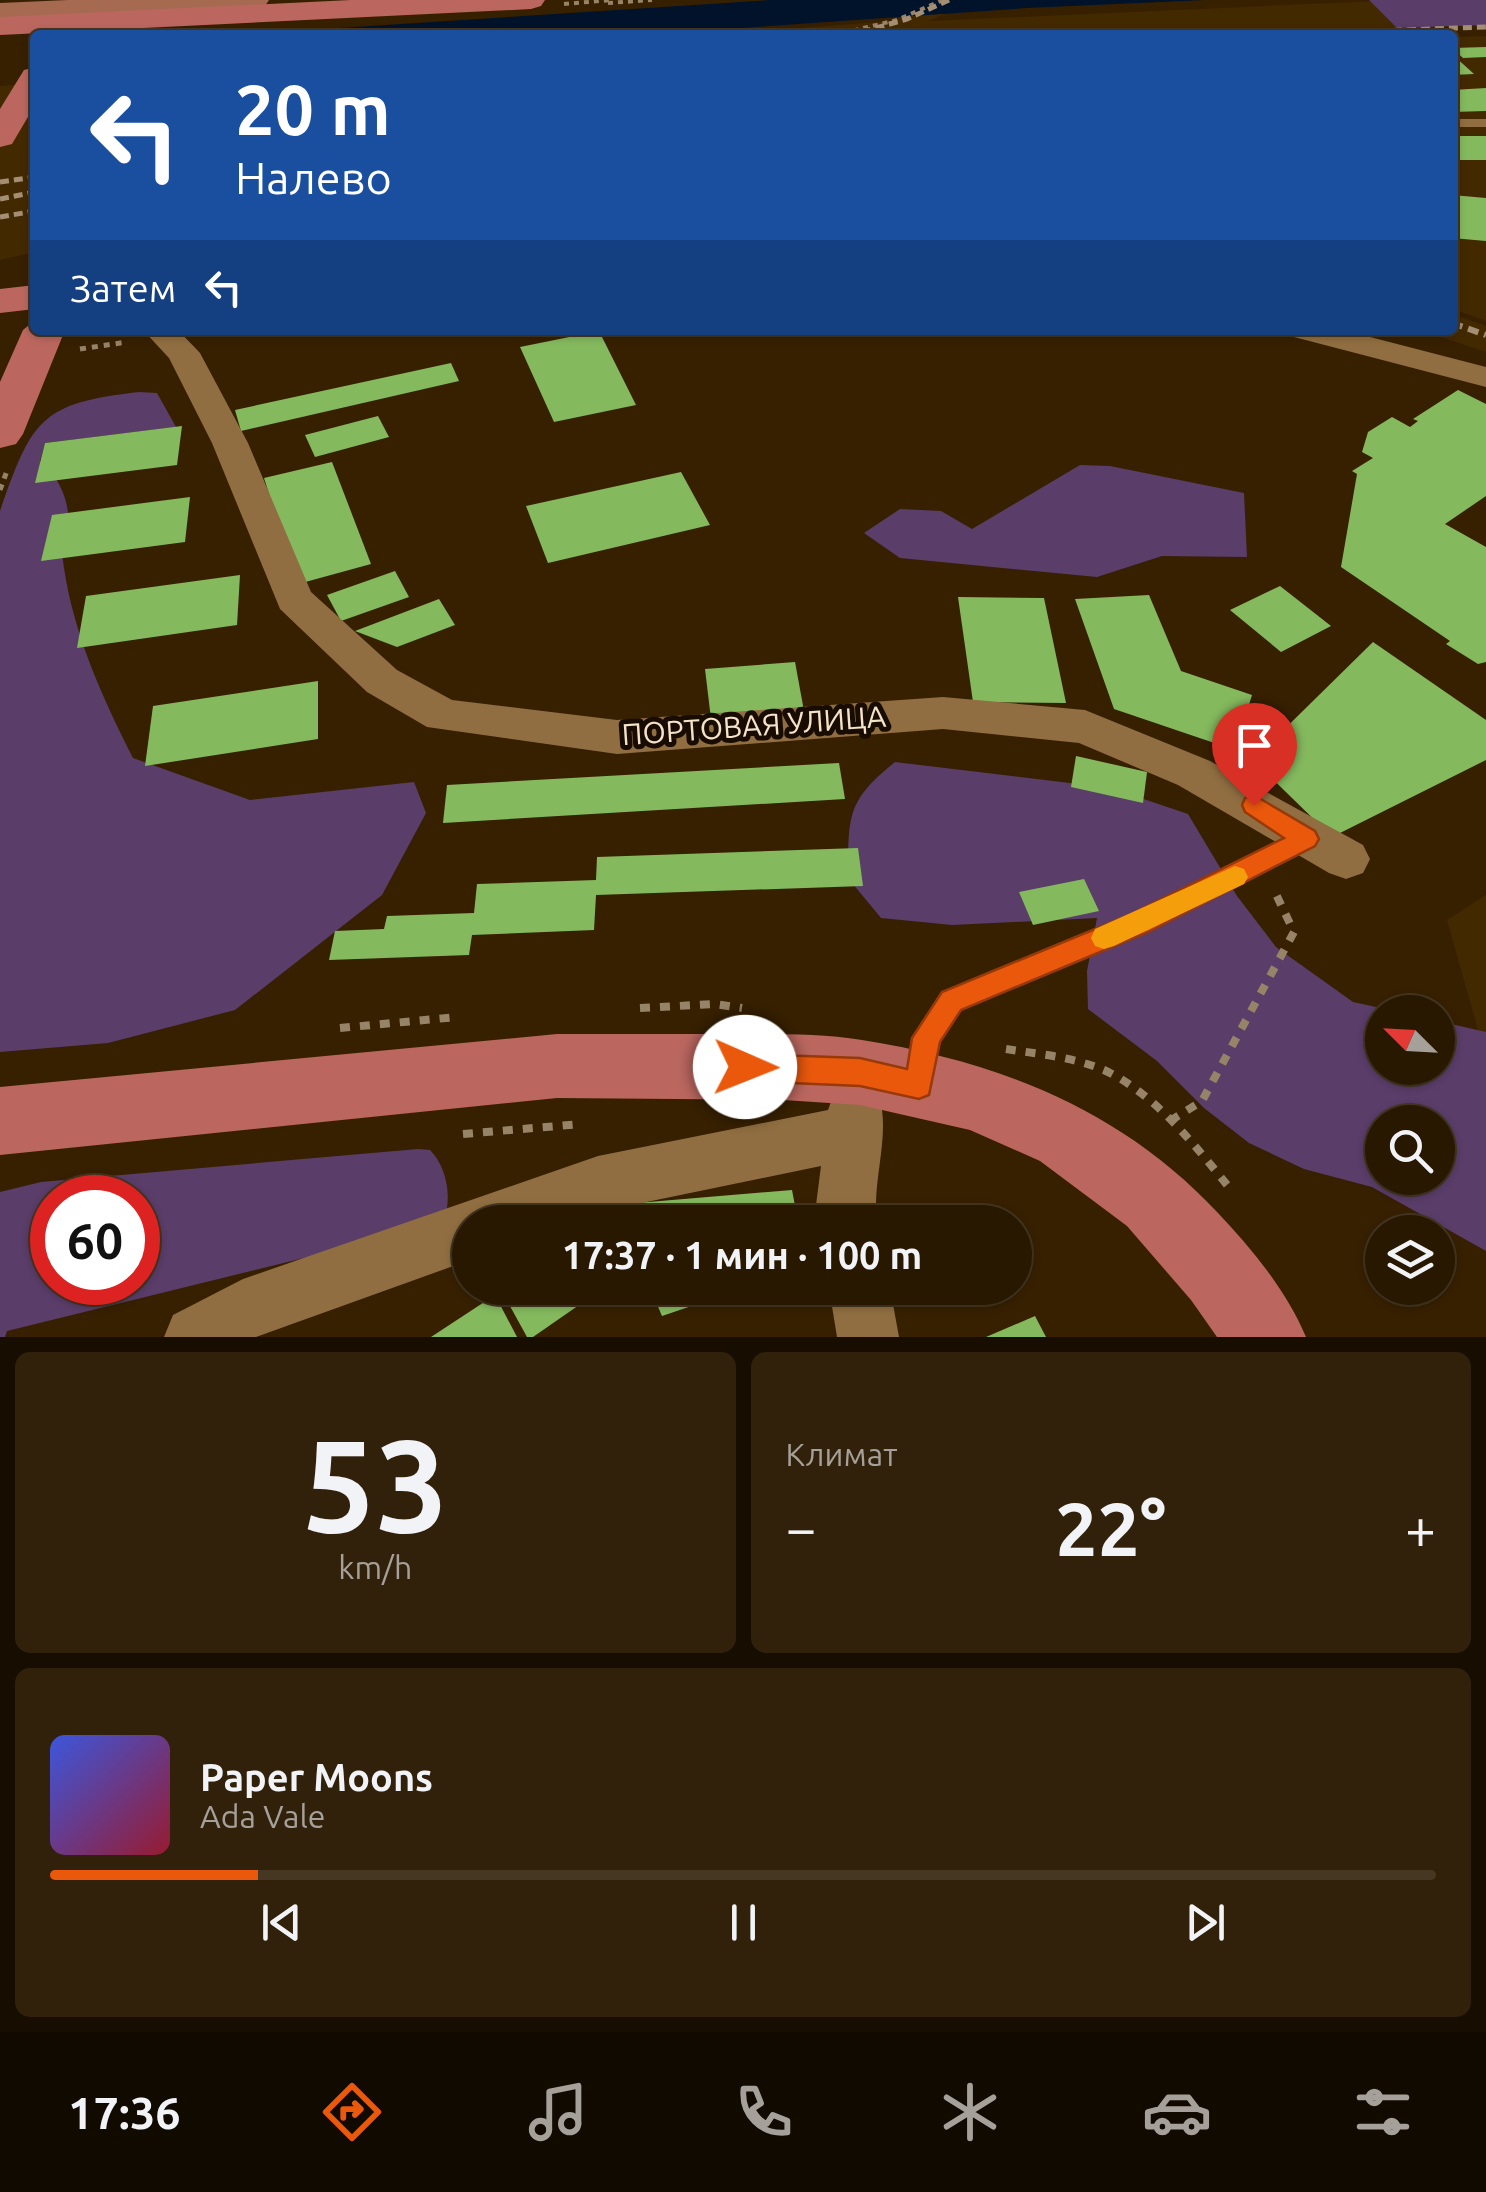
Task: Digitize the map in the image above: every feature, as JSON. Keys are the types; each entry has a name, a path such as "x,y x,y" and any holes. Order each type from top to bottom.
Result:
{"main road":[{"path":"3,33 42,0"},
{"path":"63,30 80,0"},
{"path":"0,10 174,0"},
{"path":"0,10 255,0"},
{"path":"48,30 502,0"},
{"path":"30,30 122,20 531,0"},
{"path":"3,33 30,30"},
{"path":"3,33 30,31"},
{"path":"0,137 30,86"},
{"path":"0,301 30,298"},
{"path":"0,434 42,335"},
{"path":"0,1120 557,1066 783,1067 878,1096 975,1098 1066,1136 1154,1200 1220,1272 1265,1337"}],"street":[{"name":"ПОРТОВАЯ УЛИЦА","path":"163,335 182,352 230,443 294,599 382,681 443,715 617,737 943,712 1086,727 1194,772 1346,859"},
{"path":"1323,335 1486,378"},
{"path":"538,1205 878,1096"},
{"path":"845,1205 878,1096"},
{"path":"194,1337 242,1310 452,1236"},
{"path":"863,1305 868,1337"}],"lane":[{"path":"1458,123 1486,123"},
{"path":"878,1096 952,1001 1138,924 1306,839"}],"path":[{"path":"855,30 897,20 943,0"},
{"path":"1170,1121 1202,1102 1294,932 1268,877"},
{"path":"458,1135 595,1123"}],"shaded area":[{"path":"936,0 976,0 929,21 1402,0 1436,30 771,30 893,21"},
{"path":"1369,0 1486,0 1486,25 1397,28"},
{"path":"1486,36 1486,321 1458,311 1458,37"},
{"path":"30,83 30,253 0,260 0,86"},
{"path":"1458,316 1486,326 1486,352 1435,335 1458,335"},
{"path":"139,392 157,393 176,427 45,443 40,461 55,478 67,507 62,553 79,633 133,758 250,800 414,782 426,813 382,895 235,1010 108,1043 0,1052 0,511 21,455 45,421 80,402"},
{"path":"1080,465 1110,466 1244,493 1247,557 1162,556 1097,577 900,558 864,533 900,509 941,511 972,529"},
{"path":"895,762 1111,788 1188,814 1237,896 1276,947 1353,1002 1365,1005 1365,1085 1455,1085 1455,1025 1486,1032 1486,1251 1455,1234 1455,1215 1422,1215 1386,1195 1455,1195 1455,1105 1365,1105 1365,1185 1304,1169 1249,1143 1204,1108 1157,1061 1088,1009 1087,971 1097,918 952,925 881,918 848,878 850,825 858,800"},
{"path":"1486,895 1486,1058 1447,920"},
{"path":"430,1150 445,1176 448,1196 442,1224 160,1293 160,1175 121,1175"},
{"path":"30,1185 30,1305 113,1305 7,1331 5,1337 0,1337 0,1192"}],"water":[{"path":"770,0 1205,0 713,30 308,30"}],"pier":[{"path":"30,43 30,83 0,85 0,45"}],"building":[{"path":"1486,47 1486,57 1463,58 1458,48"},
{"path":"1458,59 1474,74 1458,75"},
{"path":"1486,88 1486,111 1458,112 1458,90"},
{"path":"1458,136 1486,136 1486,160 1458,160"},
{"path":"1458,196 1486,198 1486,241 1458,239"},
{"path":"579,335 601,335 636,405 554,422 520,347"},
{"path":"451,363 459,381 241,431 235,410"},
{"path":"1458,390 1486,404 1486,496 1445,524 1486,547 1486,662 1478,664 1341,567 1357,474 1352,471 1373,458 1362,452 1368,432 1392,417 1410,427 1418,421 1413,419"},
{"path":"378,416 389,437 315,457 305,435"},
{"path":"182,426 177,465 35,483 45,443"},
{"path":"332,462 371,564 298,584 264,478"},
{"path":"681,472 710,525 548,563 526,506"},
{"path":"190,497 185,542 41,561 52,515"},
{"path":"395,571 409,597 341,621 327,595"},
{"path":"240,575 237,625 77,648 86,596"},
{"path":"1280,586 1331,626 1281,652 1230,610"},
{"path":"1149,595 1181,671 1252,695 1235,750 1114,709 1075,599"},
{"path":"958,597 1044,598 1066,703 973,702"},
{"path":"439,599 455,625 397,647 355,631"},
{"path":"1373,642 1486,720 1486,760 1332,837 1253,760"},
{"path":"795,662 804,711 711,719 705,669"},
{"path":"318,681 318,739 145,766 153,706"},
{"path":"1076,756 1147,772 1143,803 1071,787"},
{"path":"839,763 845,799 443,823 447,785"},
{"path":"858,848 863,886 596,895 594,930 472,935 469,955 329,960 335,931 384,929 387,916 474,913 477,884 596,880 597,857"},
{"path":"1084,879 1099,911 1033,925 1019,892"},
{"path":"792,1190 795,1205 613,1205"},
{"path":"480,1305 500,1305 517,1337 431,1337"},
{"path":"509,1305 579,1305 533,1337 527,1337"},
{"path":"657,1305 695,1305 662,1316"},
{"path":"1035,1316 1046,1337 986,1337"}],"railway":[{"path":"869,30 907,19 949,0"},
{"path":"1404,30 1486,27"},
{"path":"0,182 30,178"},
{"path":"0,199 30,193"},
{"path":"0,217 30,212"},
{"path":"1458,325 1486,335"}],"slow traffic":[{"path":"1104,938 1235,877"}],"route":[{"path":"745,1067 860,1072 919,1085 926,1038 937,1017 952,1001 1138,924 1306,839 1284,821 1254,805"}]}
